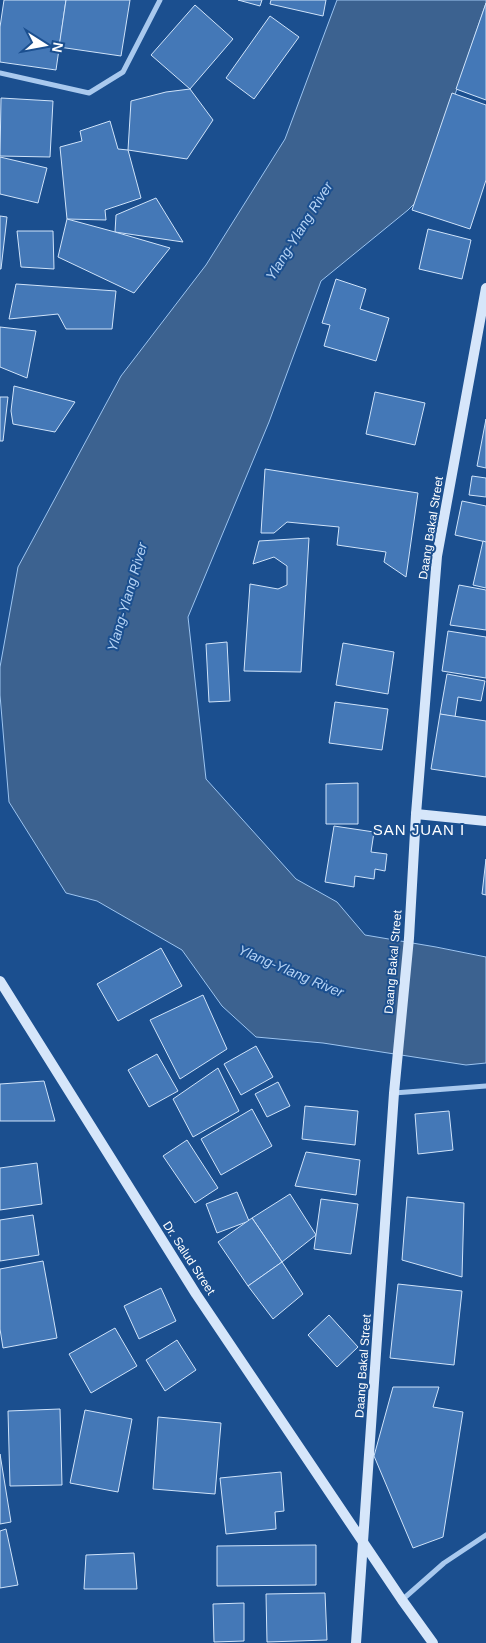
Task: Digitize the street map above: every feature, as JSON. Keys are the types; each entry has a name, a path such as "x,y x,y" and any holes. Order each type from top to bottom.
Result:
{"street":[{"path":"0,73 88,93 123,72 160,0"},
{"name":"Daang Bakal Street","path":"356,1643 395,1076 410,938 416,814 437,556 486,288"},
{"path":"416,814 486,821"},
{"name":"Dr. Salud Street","path":"0,981 196,1294 433,1643"},
{"path":"394,1093 486,1086"},
{"path":"402,1600 444,1563 486,1535"}],"water":[{"name":"Ylang-Ylang River","path":"337,0 486,0 486,3 420,198 321,281 269,422 188,617 206,779 296,879 337,902 365,935 486,957 486,1063 466,1065 323,1043 256,1037 222,1006 182,950 97,901 66,893 9,802 0,695 0,667 18,567 121,376 206,265 285,139"}],"building":[{"path":"4,0 66,0 56,70 0,62 0,27"},
{"path":"66,0 130,0 121,56 59,47"},
{"path":"238,0 262,0 260,6"},
{"path":"271,0 326,0 323,16 270,4"},
{"path":"486,3 486,100 456,89"},
{"path":"195,5 233,39 190,89 151,55"},
{"path":"270,16 299,37 254,99 226,78"},
{"path":"190,89 213,120 187,159 128,150 131,101 166,92"},
{"path":"452,93 486,105 486,180 470,229 412,210"},
{"path":"1,98 53,101 50,157 0,156"},
{"path":"110,121 118,149 128,150 141,198 105,210 106,220 67,219 60,147 82,141 80,131"},
{"path":"0,157 47,168 38,203 0,194"},
{"path":"156,198 183,242 115,232 116,215"},
{"path":"0,216 7,217 1,269 0,269"},
{"path":"67,219 170,248 134,293 58,257"},
{"path":"428,229 471,240 462,279 419,269"},
{"path":"17,231 53,231 54,269 21,267"},
{"path":"336,279 366,289 360,309 389,318 376,361 324,346 330,325 322,323"},
{"path":"16,284 116,291 112,329 66,329 58,314 9,319"},
{"path":"0,327 36,331 27,378 0,367"},
{"path":"14,386 75,402 55,432 13,424 11,411"},
{"path":"375,392 425,403 415,445 366,434"},
{"path":"0,397 8,397 3,441 0,441"},
{"path":"486,419 486,468 477,466"},
{"path":"265,469 418,493 406,577 384,562 386,552 337,545 339,527 287,522 274,533 261,533"},
{"path":"472,476 486,478 486,497 469,495"},
{"path":"462,501 486,506 486,542 455,535"},
{"path":"309,538 301,672 244,671 250,584 278,589 287,585 287,566 274,557 253,564 259,541"},
{"path":"483,541 486,542 486,588 473,585"},
{"path":"459,585 486,590 486,630 450,625"},
{"path":"448,631 486,637 486,678 442,671"},
{"path":"227,642 230,701 209,702 206,644"},
{"path":"343,643 394,652 388,694 336,685"},
{"path":"447,674 485,681 481,701 458,697 455,717 440,714"},
{"path":"335,702 388,709 382,750 329,743"},
{"path":"440,714 486,721 486,777 431,769"},
{"path":"358,783 358,824 326,824 326,784"},
{"path":"334,826 374,832 371,852 387,854 385,871 375,869 374,879 355,876 354,887 325,882"},
{"path":"486,859 486,895 482,894"},
{"path":"161,948 182,986 118,1021 97,984"},
{"path":"203,995 227,1049 180,1079 150,1020"},
{"path":"256,1046 273,1077 241,1095 224,1064"},
{"path":"157,1054 178,1091 149,1107 128,1070"},
{"path":"218,1068 239,1111 193,1137 173,1099"},
{"path":"44,1081 55,1121 0,1121 0,1084"},
{"path":"278,1082 290,1106 267,1117 255,1094"},
{"path":"305,1106 358,1111 355,1145 302,1139"},
{"path":"252,1109 272,1146 221,1175 201,1139"},
{"path":"449,1111 453,1150 418,1154 415,1114"},
{"path":"187,1140 218,1188 195,1203 163,1156"},
{"path":"306,1152 360,1160 356,1195 295,1186"},
{"path":"37,1163 42,1204 0,1210 0,1168"},
{"path":"237,1192 249,1221 217,1233 206,1204"},
{"path":"290,1194 316,1235 282,1262 252,1218"},
{"path":"407,1197 464,1203 462,1277 402,1260"},
{"path":"321,1199 358,1204 351,1254 314,1249"},
{"path":"33,1215 39,1255 0,1261 0,1220"},
{"path":"252,1218 282,1262 248,1286 218,1242"},
{"path":"43,1261 57,1338 3,1348 0,1329 0,1269"},
{"path":"282,1262 303,1294 273,1319 248,1286"},
{"path":"398,1284 462,1291 454,1365 390,1358"},
{"path":"161,1288 176,1321 139,1339 124,1306"},
{"path":"329,1315 358,1347 337,1367 308,1335"},
{"path":"115,1328 137,1366 91,1393 69,1354"},
{"path":"177,1340 196,1370 165,1391 146,1360"},
{"path":"393,1387 439,1387 433,1407 463,1412 443,1537 413,1548 374,1456"},
{"path":"60,1409 62,1485 10,1486 8,1411"},
{"path":"85,1410 132,1419 118,1492 70,1483"},
{"path":"158,1417 221,1423 215,1494 153,1489"},
{"path":"0,1454 11,1522 0,1524"},
{"path":"281,1472 284,1511 275,1512 276,1529 226,1534 220,1478"},
{"path":"6,1529 18,1585 0,1588 0,1531"},
{"path":"316,1545 316,1585 217,1586 217,1546"},
{"path":"134,1553 137,1589 84,1589 86,1555"},
{"path":"325,1593 327,1640 267,1642 266,1594"},
{"path":"244,1603 244,1641 214,1642 213,1604"}],"district":[{"name":"SAN JUAN I","path":"419,829"}]}
